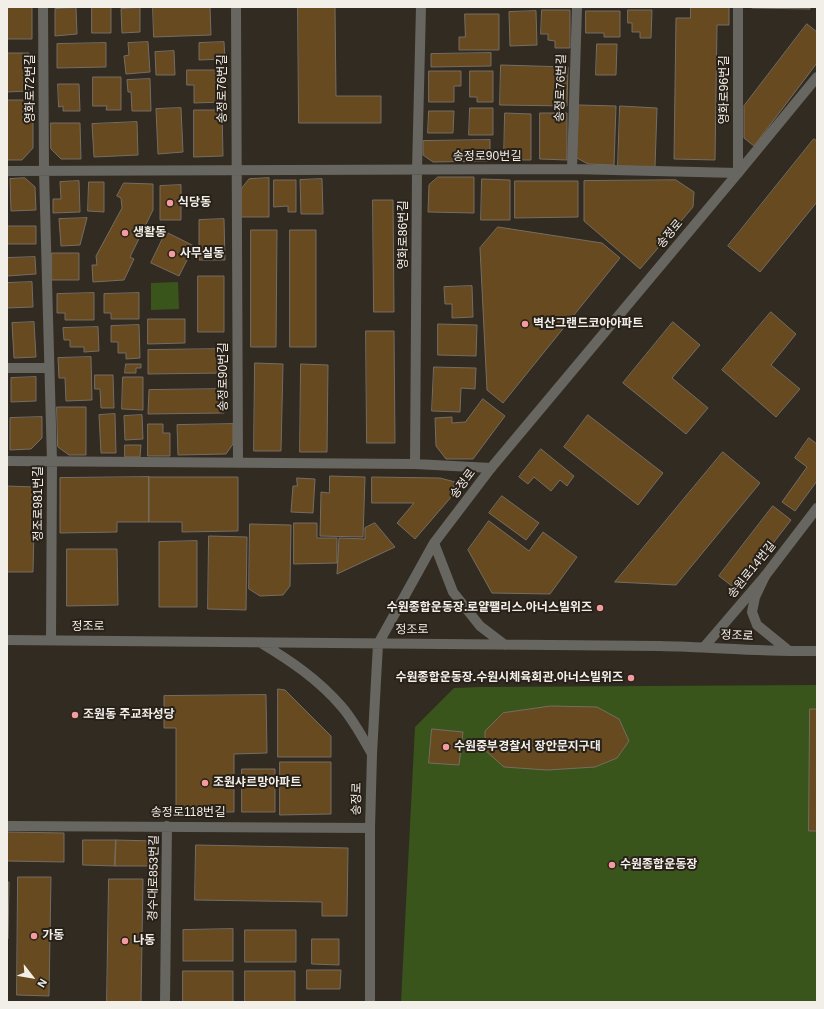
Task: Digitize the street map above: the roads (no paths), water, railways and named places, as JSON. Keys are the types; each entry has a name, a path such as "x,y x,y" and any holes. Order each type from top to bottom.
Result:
{"street":[{"name":"영화로72번길","path":"43,7 44,171"},
{"name":"송정로76번길","path":"236,7 236,170"},
{"name":"영화로86번길","path":"415,464 417,170 421,7"},
{"name":"송정로76번길","path":"572,169 577,7"},
{"name":"영화로96번길","path":"738,7 738,173"},
{"name":"송정로","path":"370,1002 370,828 372,754 378,644 434,543 490,468 817,77"},
{"name":"송정로90번길","path":"7,171 572,169 738,173"},
{"name":"송정로90번길","path":"236,170 238,463"},
{"name":"정조로981번길","path":"44,171 52,462 51,640"},
{"path":"7,368 49,368"},
{"path":"7,461 415,464 490,468"},
{"name":"송원로14번길","path":"705,646 765,576 817,508"},
{"path":"434,543 453,592 480,626 505,645"},
{"path":"765,576 755,597 752,612 757,625 789,651"},
{"name":"정조로","path":"7,640 705,646 722,649 789,651 817,650"},
{"path":"260,642 296,665 322,686 343,708 360,732 372,754"},
{"name":"송정로118번길","path":"7,826 370,828"},
{"name":"경수대로853번길","path":"165,1002 167,826"}],"place":[{"name":"식당동","path":"170,203"},
{"name":"생활동","path":"125,233"},
{"name":"사무실동","path":"172,254"},
{"name":"벽산그랜드코아아파트","path":"525,324"},
{"name":"수원종합운동장.로얄팰리스.아너스빌위즈","path":"600,608"},
{"name":"수원종합운동장.수원시체육회관.아너스빌위즈","path":"631,678"},
{"name":"조원동 주교좌성당","path":"75,715"},
{"name":"수원중부경찰서 장안문지구대","path":"446,747"},
{"name":"조원샤르망아파트","path":"205,783"},
{"name":"수원종합운동장","path":"612,865"},
{"name":"가동","path":"34,936"},
{"name":"나동","path":"125,941"}]}
